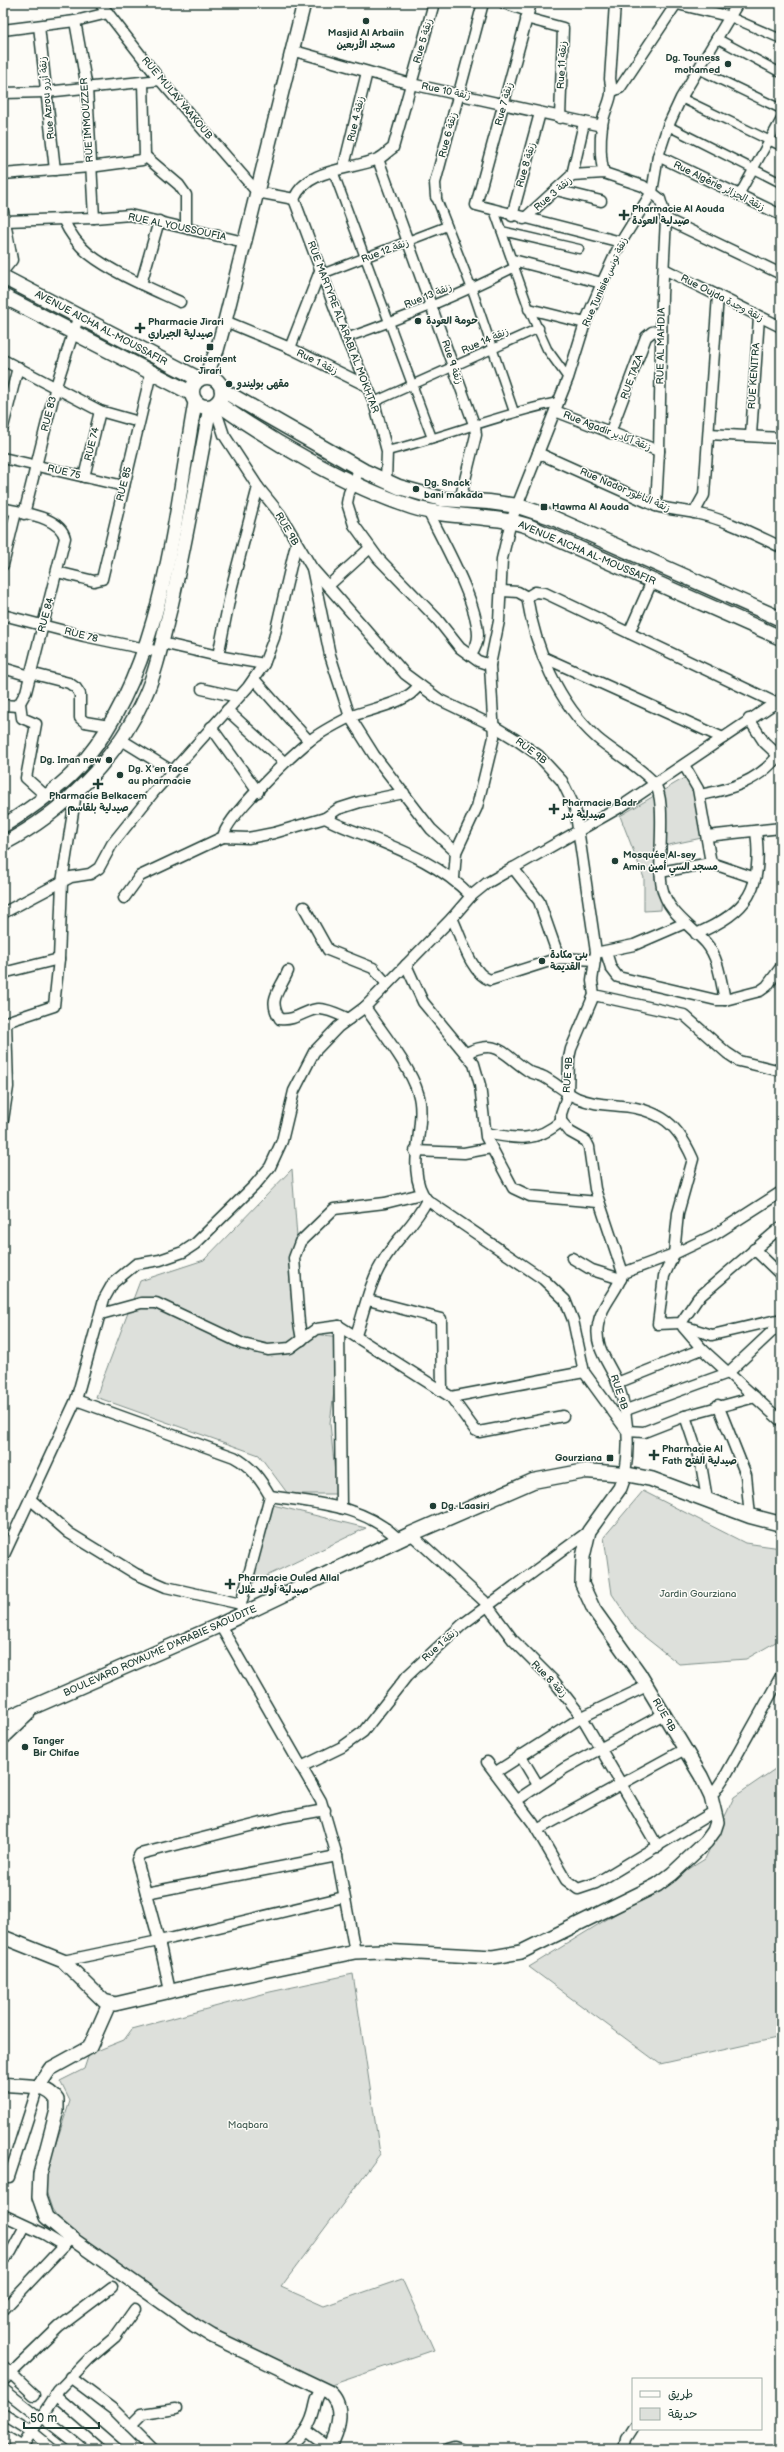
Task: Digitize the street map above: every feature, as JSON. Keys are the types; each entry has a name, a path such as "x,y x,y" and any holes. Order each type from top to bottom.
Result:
{"main road":[{"name":"AVENUE AICHA AL-MOUSSAFIR","path":"3,277 79,315 212,391 386,481 427,496 518,506 579,529 781,619"},
{"name":"AVENUE AICHA AL-MOUSSAFIR","path":"3,296 151,373 193,398 201,406 212,391"},
{"path":"193,398 194,384 212,391"},
{"name":"AVENUE AICHA AL-MOUSSAFIR","path":"212,391 246,423 352,483 412,507 428,511 511,521 781,638"},
{"name":"BOULEVARD ROYAUME D'ARABIE SAOUDITE","path":"3,1720 33,1708 94,1679 220,1626 242,1610 533,1481 586,1471 625,1474 651,1479 750,1516 781,1524"},
{"name":"BOULEVARD ROYAUME D'ARABIE SAOUDITE","path":"3,1737 33,1708"},
{"path":"3,1737 3,1744"}],"street":[{"name":"RUE MULAY YAAKOUB","path":"100,3 160,80 257,192"},
{"path":"3,844 40,823 76,793 120,739 145,696 161,647 179,570 212,391 217,350 304,3"},
{"name":"Rue 5 زنقة","path":"378,159 393,148 434,3"},
{"name":"Rue 6 زنقة","path":"436,197 435,183 483,3"},
{"path":"504,3 529,11"},
{"path":"604,173 602,166 602,126 613,91 610,79 615,3"},
{"name":"Rue Tunisie زنقة تونس","path":"456,852 477,807 494,737 492,726 490,665 502,591 502,559 511,521 557,407 586,323 602,283 621,242 652,192 658,156 668,126 681,98 728,16 738,3"},
{"path":"613,91 620,88 675,4 728,16 781,39"},
{"name":"Rue 7 زنقة","path":"494,210 476,205 505,106 529,11"},
{"name":"Rue 11 زنقة","path":"529,11 563,28 560,118"},
{"path":"3,30 75,22 108,13"},
{"name":"RUE IMMOUZZER","path":"75,22 87,88 90,167 94,218"},
{"name":"Rue Azrou زنقة أزرو","path":"39,26 55,170"},
{"path":"716,38 781,73"},
{"name":"Rue 10 زنقة","path":"291,50 411,84 459,93 505,106 602,126"},
{"path":"698,69 781,109"},
{"name":"Rue 4 زنقة","path":"344,166 367,72"},
{"path":"3,93 46,92 143,83 160,80"},
{"path":"143,83 143,158"},
{"path":"681,98 781,146"},
{"name":"Rue 8 زنقة","path":"512,216 540,113"},
{"path":"739,195 781,119"},
{"path":"572,175 584,123"},
{"path":"668,126 754,168 781,183"},
{"name":"Rue Algérie زنقة الجزائر","path":"658,156 781,215"},
{"path":"3,174 90,167 143,158 179,185 186,195 186,227"},
{"path":"257,192 294,199 303,184 344,166 378,159"},
{"name":"Rue 9 زنقة","path":"378,159 475,426 476,435 460,500"},
{"path":"333,171 432,438"},
{"name":"Rue 3 زنقة","path":"524,219 572,175 604,173 643,186 652,192"},
{"path":"556,190 601,201"},
{"name":"RUE AL MAHDIA","path":"652,192 660,199 666,219 656,506"},
{"path":"436,197 472,289 514,412"},
{"name":"RUE MARTYRE AL ARABI AL MOKHTAR","path":"294,199 346,338 365,385 374,402 387,451 386,481"},
{"path":"494,210 512,216 621,242"},
{"path":"494,210 530,308 547,349 568,378"},
{"name":"RUE AL YOUSSOUFIA","path":"4,216 63,219 94,218 130,214 244,242"},
{"path":"3,271 12,260 4,216"},
{"path":"63,219 70,233 89,254 141,284 180,302"},
{"path":"666,219 781,274"},
{"path":"141,284 159,221"},
{"name":"Rue 12 زنقة","path":"321,273 365,258 447,226"},
{"path":"502,231 579,249"},
{"path":"514,264 602,283"},
{"name":"Rue 13 زنقة","path":"346,338 390,323 472,289 514,264"},
{"name":"Rue Oujda زنقة وجدة","path":"664,269 781,327"},
{"name":"Rue 1 زنقة","path":"290,348 321,273"},
{"path":"694,512 704,495 718,295"},
{"path":"530,308 586,323"},
{"name":"RUE 83","path":"3,564 36,466 56,386 72,332 79,315"},
{"name":"RUE KENITRA","path":"751,435 759,317"},
{"name":"Rue 1 زنقة","path":"225,321 290,348 365,385"},
{"name":"Rue 14 زنقة","path":"374,402 412,383 492,350 539,328"},
{"name":"RUE TAZA","path":"610,433 646,336 652,332 661,330"},
{"path":"3,360 56,386 100,411 132,420"},
{"path":"3,427 18,367"},
{"name":"RUE 85","path":"57,572 87,580 98,581 102,578 151,373"},
{"name":"RUE 9B","path":"212,391 224,435 258,487 280,514 296,544 312,568 368,635 418,686 440,700 492,726 538,755 558,775 575,808 595,956 592,981 594,995 570,1053 568,1093 561,1114 561,1122"},
{"path":"3,826 46,796 78,768 109,726 124,700 143,649 165,572 193,398"},
{"path":"387,451 475,426 514,412 557,407"},
{"name":"Rue Agadir زنقة أكادير","path":"557,407 610,433 659,451"},
{"name":"RUE 74","path":"84,477 100,411"},
{"path":"709,434 751,435 781,438"},
{"name":"Rue Nador زنقة الناظور","path":"538,453 656,506 672,511 694,512 734,525 781,547"},
{"name":"RUE 75","path":"3,458 124,486"},
{"path":"360,468 352,483 347,503 354,525 370,548 437,619 460,648 471,655 478,662 490,665"},
{"path":"218,656 232,586 258,487"},
{"path":"3,508 20,513"},
{"path":"428,511 462,582 478,635 477,644 471,655"},
{"name":"RUE 84","path":"20,513 47,521 58,527 65,538 30,675 20,703"},
{"path":"3,913 62,882 90,874 99,868 120,833 254,679 264,664 274,638 296,544"},
{"path":"328,586 370,548"},
{"path":"312,568 330,655 350,717 363,739 431,829 456,852 454,878"},
{"path":"629,633 652,581"},
{"path":"502,591 518,592 527,597"},
{"path":"527,597 535,592 545,593 779,703"},
{"path":"527,597 529,612 543,657 565,700 597,738 655,783 661,809 660,872 664,895 671,908 713,954 725,1000"},
{"name":"RUE 78","path":"3,615 143,649 161,647 264,664"},
{"path":"478,635 495,636"},
{"path":"543,657 722,738"},
{"path":"3,668 72,685 80,694 78,715 82,720 109,726"},
{"path":"254,679 309,741"},
{"path":"223,837 224,828 284,762 309,741 350,717 404,698 413,693 418,686"},
{"path":"202,689 238,697"},
{"path":"20,703 22,718 36,724 26,778 46,796"},
{"path":"5,706 15,707 20,703"},
{"path":"3,1557 76,1400 107,1293 113,1283 124,1272 136,1264 160,1260 183,1252 195,1244 258,1181 270,1167 282,1141 294,1092 303,1071 314,1052 349,1019 365,1007 452,918 471,896 496,877 622,806 684,765 749,719 779,703"},
{"path":"227,710 284,762"},
{"path":"700,795 742,785 763,772 779,757 764,742 749,719"},
{"path":"211,728 258,792"},
{"path":"120,739 172,772"},
{"path":"684,765 696,784 700,795 711,863"},
{"path":"3,1120 5,1087 5,1022 54,1006 59,959 62,882 76,793"},
{"path":"124,898 140,876 223,837 248,838 274,833 325,818 338,809 360,802 404,793"},
{"path":"325,818 421,858 444,874 454,878 471,896"},
{"path":"707,836 781,828"},
{"path":"696,934 736,912 745,903 755,878 758,850 756,831"},
{"path":"660,872 711,863 755,878"},
{"path":"513,868 539,901 559,958"},
{"path":"304,907 328,950 373,968 387,984"},
{"path":"452,918 470,959 485,978 490,980 559,958 595,956 634,945 685,923"},
{"path":"606,952 611,968 618,978 716,1000 725,1000 760,991 767,986 781,968"},
{"path":"3,973 59,959"},
{"path":"406,965 423,1002 448,1035 466,1053 478,1073 486,1133 491,1148 508,1182 517,1191 538,1198 598,1202"},
{"path":"288,971 273,1002 274,1010 280,1019 288,1020 318,1009 336,1013 349,1019"},
{"path":"594,995 684,1015 739,1061 781,1071"},
{"path":"356,1335 381,1264 397,1241 418,1218 424,1197 415,1151 421,1114 418,1092 412,1078 365,1007"},
{"path":"466,1053 476,1048 493,1047 504,1051 529,1072 542,1076 578,1098 641,1108 664,1119 679,1134 693,1159 678,1213 674,1254 664,1276 657,1322 660,1325 682,1325 712,1336 781,1318"},
{"path":"486,1133 527,1138 549,1132 561,1122 570,1132 586,1141 589,1147 598,1202 622,1276"},
{"path":"415,1151 464,1153 491,1148"},
{"path":"572,1258 592,1270 622,1276 714,1235 781,1192"},
{"path":"302,1340 299,1323 294,1258 300,1242 334,1209 424,1197 543,1279 565,1300 574,1320 584,1372 627,1431 644,1432 685,1416 755,1397"},
{"path":"682,1325 698,1298 754,1249 781,1228"},
{"path":"754,1249 781,1275"},
{"name":"RUE 9B","path":"622,1276 600,1313 597,1344 618,1383 626,1410 628,1460 620,1488 589,1531 584,1546 582,1576 586,1596 647,1686 662,1715 684,1749 711,1797 716,1816"},
{"path":"368,1300 441,1319 442,1391"},
{"path":"101,1314 141,1303 156,1303 250,1346 279,1350 302,1340 316,1329 340,1326 451,1397 475,1430 479,1432 563,1416"},
{"path":"626,1410 728,1373 781,1323"},
{"path":"682,1325 702,1349 781,1421"},
{"path":"340,1326 341,1508"},
{"path":"618,1383 702,1349"},
{"path":"451,1397 584,1372"},
{"path":"30,1499 69,1533 136,1574 166,1587 242,1610 270,1496 249,1467 234,1457 76,1400"},
{"path":"718,1406 746,1474 750,1516"},
{"path":"685,1416 701,1464 707,1499"},
{"name":"Rue 8 زنقة","path":"270,1496 341,1508 374,1519 405,1537 488,1606 513,1640 553,1680 582,1717 658,1847"},
{"name":"Rue 1 زنقة","path":"301,1767 342,1747 363,1732 414,1669 467,1620 589,1531"},
{"path":"220,1626 324,1810 336,1856 355,1952"},
{"path":"711,1797 727,1773 781,1676"},
{"path":"496,1772 520,1755 582,1717 647,1686"},
{"path":"517,1800 538,1785 662,1715"},
{"path":"537,1830 684,1749"},
{"path":"520,1755 538,1785"},
{"path":"487,1762 517,1800 537,1830 566,1880 578,1889 596,1883 658,1847 716,1816"},
{"path":"170,1991 159,1941 137,1860 141,1853 324,1810"},
{"path":"3,1936 63,1961 109,2004 119,2004 170,1991 355,1952 382,1951 493,1957 521,1952 623,1903 666,1879 706,1842 714,1831 716,1816"},
{"path":"146,1893 336,1856"},
{"path":"63,1961 159,1941 344,1897"},
{"path":"3,2178 9,2177 38,2087 50,2069 90,2047 109,2004"},
{"path":"3,2084 38,2087 50,2092 58,2102 40,2174 39,2198 46,2217 67,2242"},
{"path":"3,2215 25,2226 67,2242 212,2336 326,2390 334,2398 339,2413 338,2431 330,2448 306,2430"},
{"path":"3,2260 11,2252 25,2226"},
{"path":"3,2310 67,2242"},
{"path":"3,2381 7,2369 112,2287"},
{"path":"3,2435 24,2448 55,2395 70,2377 115,2337 135,2309"},
{"path":"7,2369 34,2395"},
{"path":"70,2377 108,2406 153,2449"},
{"path":"3,2389 83,2449"},
{"path":"288,2449 306,2430 314,2412 316,2398 321,2391 326,2390"},
{"path":"55,2395 117,2449"},
{"path":"130,2426 142,2414 176,2408"},
{"path":"3,2414 32,2432 53,2449"},
{"path":"624,2449 626,2439 632,2430"},
{"path":"446,2449 454,2447 460,2449"}],"green space":[{"path":"691,774 711,836 664,846 661,910 644,911 644,878 620,816"},
{"path":"292,1169 304,1333 341,1337 330,1423 337,1494 288,1494 259,1455 96,1397 140,1281 204,1260"},
{"name":"Jardin Gourziana","path":"643,1491 745,1543 781,1548 781,1639 746,1659 679,1664 636,1630 612,1594 604,1537"},
{"path":"273,1505 366,1528 250,1584"},
{"path":"781,1765 781,2037 660,2064 529,1967 705,1859 734,1797"},
{"name":"Maqbara","path":"353,1974 380,2154 281,2287 324,2306 402,2279 434,2350 331,2385 209,2329 66,2229 52,2209 43,2182 70,2101 60,2081 84,2069 89,2054 124,2040 132,2029 270,1992"}],"place":[{"name":"Masjid Al Arbaiin مسجد الأربعين","path":"366,21"},
{"name":"Dg. Touness mohamed","path":"728,64"},
{"name":"Pharmacie Al Aouda صيدلية العودة","path":"624,215"},
{"name":"حومة العودة","path":"418,321"},
{"name":"Pharmacie Jirari صيدلية الجيراري","path":"140,328"},
{"name":"Croisement Jirari","path":"210,347"},
{"name":"مقهى بوليندو","path":"229,384"},
{"name":"Dg. Snack bani makada","path":"416,489"},
{"name":"Hawma Al Aouda","path":"544,507"},
{"name":"Dg. Iman new","path":"109,760"},
{"name":"Dg. X en face au pharmacie","path":"120,775"},
{"name":"Pharmacie Belkacem صيدلية بلقاسم","path":"98,784"},
{"name":"Pharmacie Badr صيدلية بدر","path":"554,809"},
{"name":"Mosquée Al-sey Amin مسجد السي أمين","path":"615,861"},
{"name":"بني مكادة القديمة","path":"542,961"},
{"name":"Pharmacie Al Fath صيدلية الفتح","path":"654,1455"},
{"name":"Gourziana","path":"610,1458"},
{"name":"Dg. Laasiri","path":"433,1506"},
{"name":"Pharmacie Ouled Allal صيدلية أولاد علال","path":"230,1584"},
{"name":"Tanger Bir Chifae","path":"25,1747"}]}
